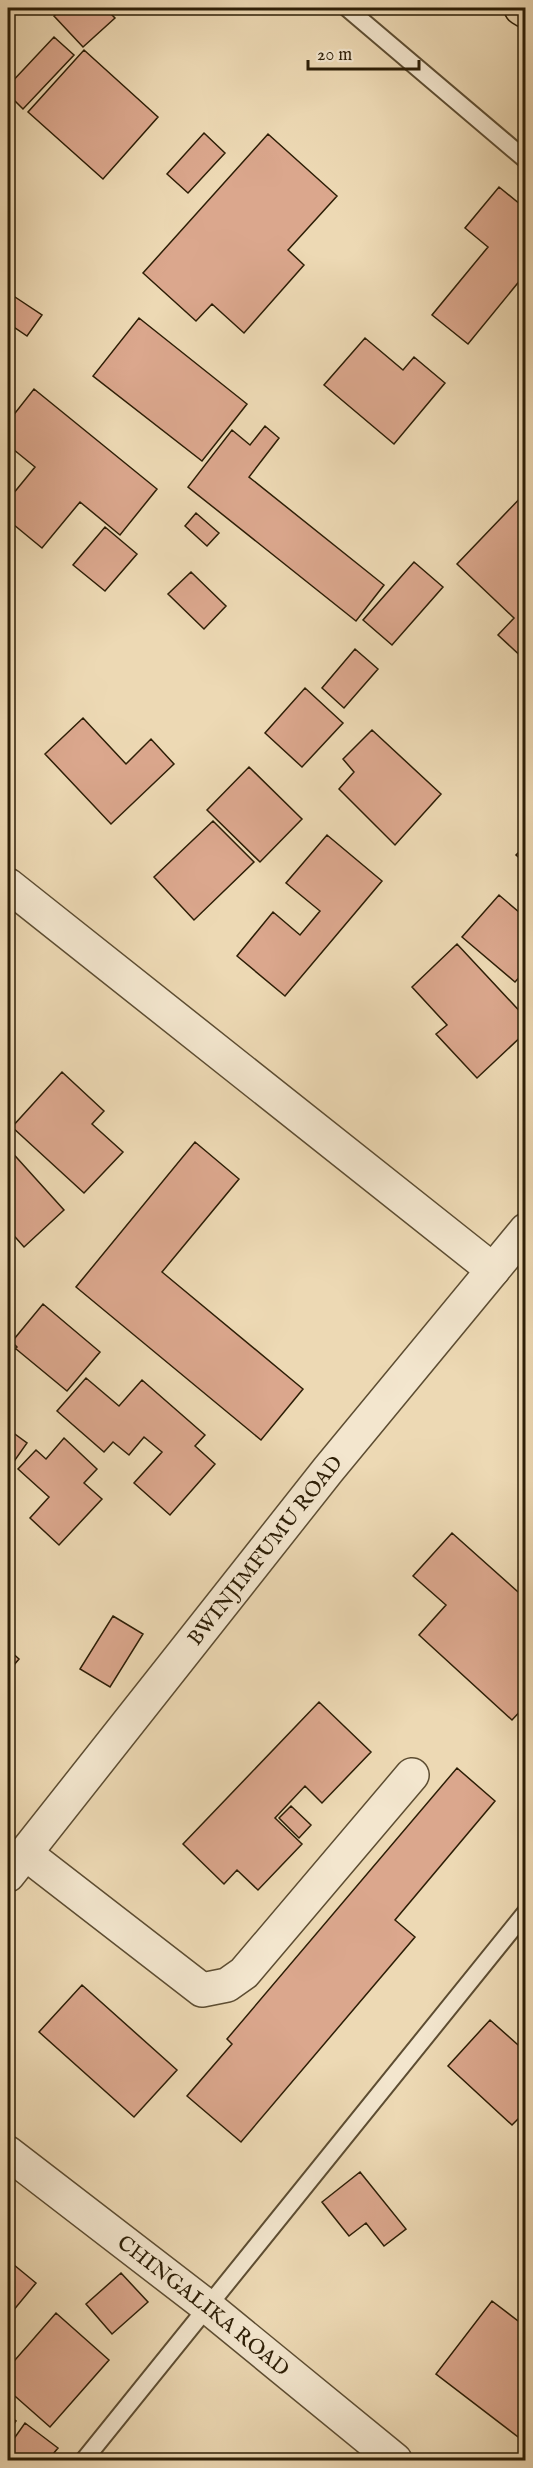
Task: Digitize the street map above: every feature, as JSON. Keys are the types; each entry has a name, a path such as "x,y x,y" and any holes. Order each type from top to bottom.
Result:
{"main road":[{"path":"521,8 525,11"}],"street":[{"path":"8,885 493,1270"},
{"name":"BWINJIMFUMU ROAD","path":"16,1864 328,1470 525,1230"},
{"path":"16,1864 202,1990 227,1985 244,1973 412,1775"},
{"name":"CHINGALIKA ROAD","path":"8,2153 208,2307 395,2460"}],"lane":[{"path":"347,8 525,159"},
{"path":"84,2460 525,1912"}],"building":[{"path":"64,8 105,8 115,18 83,47 54,16"},
{"path":"54,37 74,55 23,109 8,94 8,86"},
{"path":"84,50 158,117 103,179 28,112"},
{"path":"204,133 225,153 188,193 167,174"},
{"path":"268,134 337,196 288,250 304,265 244,333 212,304 196,321 143,273"},
{"path":"499,187 526,209 526,273 468,344 432,315 488,247 465,228"},
{"path":"12,295 42,315 27,336 8,323 8,302"},
{"path":"139,318 247,404 202,461 93,376"},
{"path":"365,338 403,370 414,357 445,383 394,444 324,385"},
{"path":"34,389 157,489 120,535 80,502 42,548 8,520 8,500 35,467 8,445 8,422"},
{"path":"265,426 279,438 249,477 384,585 356,621 188,487 232,430 250,445"},
{"path":"526,492 526,661 498,635 514,618 457,564"},
{"path":"196,513 219,533 207,546 185,526"},
{"path":"105,527 137,554 105,591 73,565"},
{"path":"414,562 443,587 392,645 363,620"},
{"path":"191,572 226,606 204,629 168,594"},
{"path":"355,649 378,669 344,708 322,688"},
{"path":"305,688 343,723 302,767 265,733"},
{"path":"83,718 126,764 151,739 174,764 111,824 45,754"},
{"path":"372,730 441,794 395,845 339,789 354,772 343,759"},
{"path":"249,767 302,819 260,862 207,810"},
{"path":"213,821 254,862 194,920 154,877"},
{"path":"327,835 382,881 285,996 237,956 273,912 300,935 320,911 286,883"},
{"path":"526,845 526,864 516,855"},
{"path":"499,895 526,918 526,970 515,982 462,937"},
{"path":"457,944 526,1018 526,1032 477,1078 436,1034 447,1025 412,987"},
{"path":"62,1072 104,1111 92,1124 123,1152 84,1193 12,1127"},
{"path":"195,1142 239,1179 162,1272 303,1389 261,1440 76,1287"},
{"path":"8,1148 64,1210 24,1247 8,1229"},
{"path":"43,1304 100,1352 67,1391 10,1344"},
{"path":"8,1338 17,1347 8,1357"},
{"path":"86,1378 119,1406 142,1380 205,1435 195,1446 215,1464 170,1515 134,1483 162,1452 144,1437 129,1455 113,1442 104,1452 57,1411"},
{"path":"8,1429 27,1443 8,1470"},
{"path":"64,1438 97,1469 84,1483 102,1499 59,1545 30,1518 49,1497 18,1469 36,1450 46,1459"},
{"path":"526,1479 526,1491 520,1485"},
{"path":"452,1533 526,1599 526,1705 512,1720 419,1635 446,1605 413,1576"},
{"path":"113,1616 143,1634 110,1687 80,1669"},
{"path":"8,1649 19,1659 8,1672"},
{"path":"319,1702 371,1752 322,1803 305,1786 275,1818 302,1844 258,1890 237,1870 224,1884 183,1844"},
{"path":"457,1768 495,1801 395,1920 415,1937 241,2142 187,2096 232,2044 227,2039"},
{"path":"291,1806 311,1825 299,1838 279,1818"},
{"path":"82,1985 177,2070 134,2117 39,2032"},
{"path":"490,2020 526,2052 526,2111 512,2125 448,2066"},
{"path":"360,2172 406,2229 384,2246 366,2223 349,2236 322,2202"},
{"path":"8,2260 36,2283 8,2317"},
{"path":"121,2273 148,2302 112,2334 86,2304"},
{"path":"492,2301 526,2327 526,2443 436,2374"},
{"path":"56,2313 109,2360 50,2427 8,2390 8,2368"},
{"path":"8,2415 16,2421 8,2433"},
{"path":"25,2423 58,2448 48,2460 8,2460 8,2447"}]}
